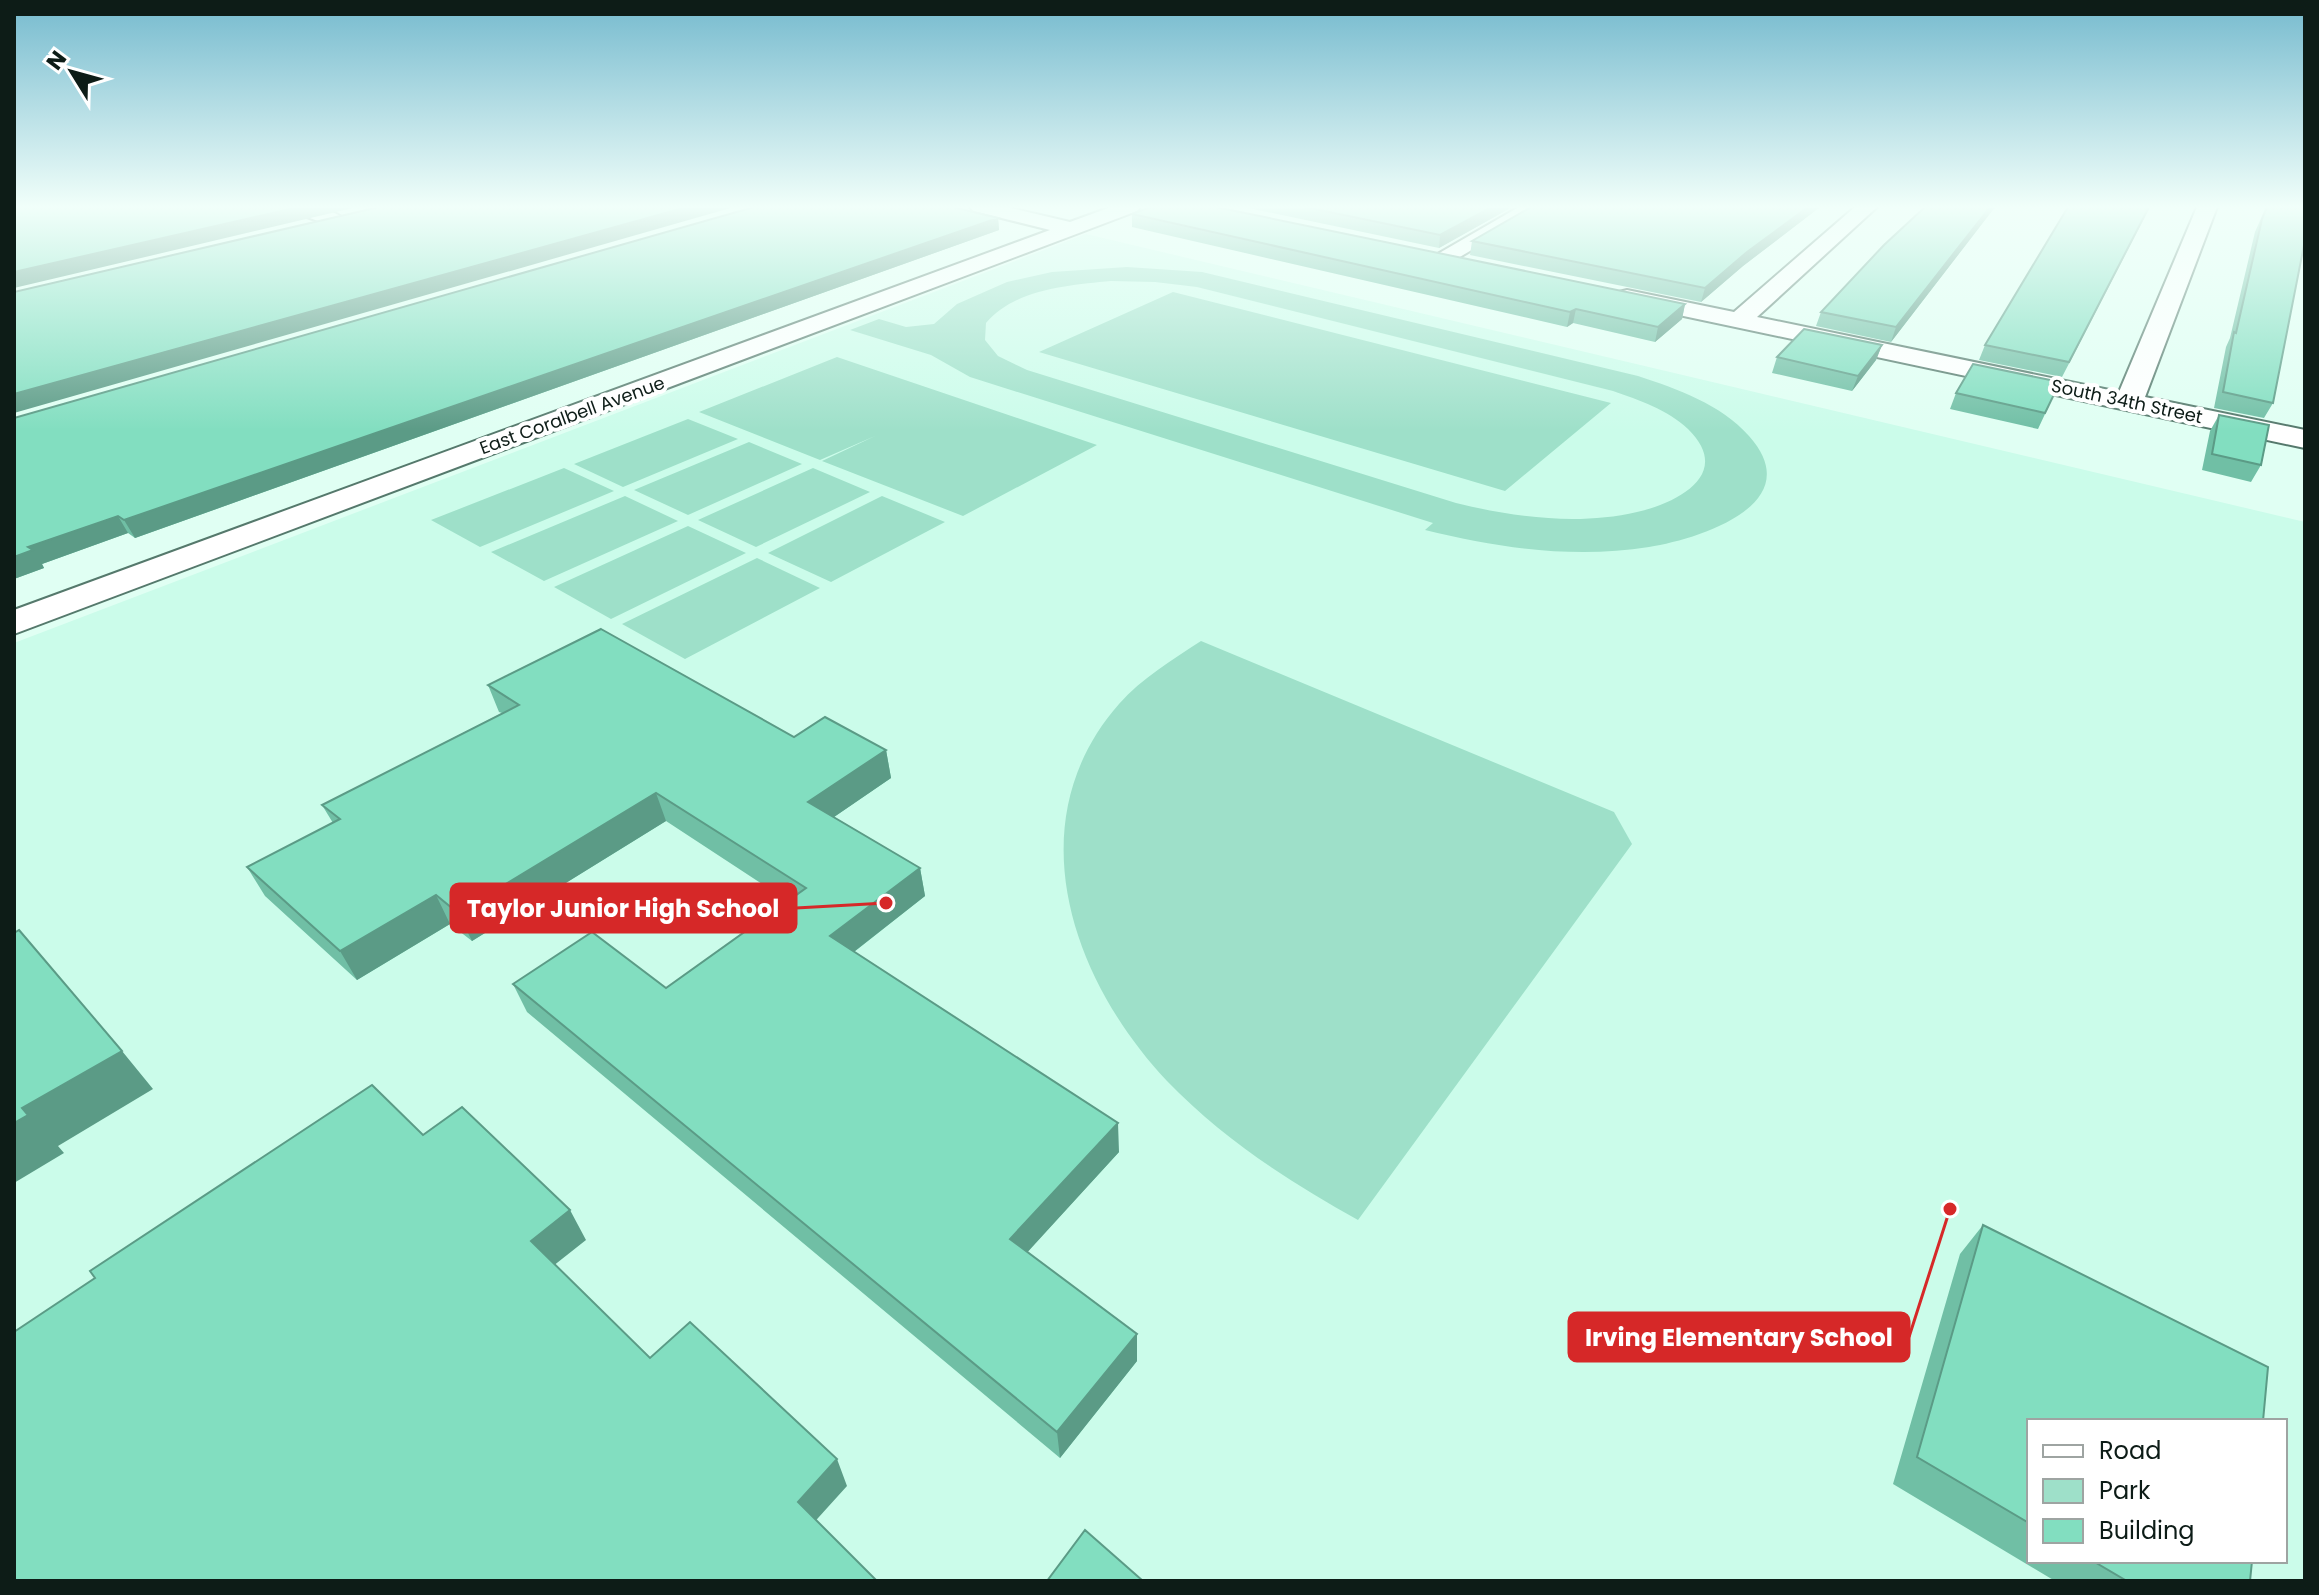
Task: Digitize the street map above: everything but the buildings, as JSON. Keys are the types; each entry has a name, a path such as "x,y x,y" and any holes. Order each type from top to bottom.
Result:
{"street":[{"name":"East Coralbell Avenue","path":"14,623 931,281"},
{"path":"1739,320 1783,281"},
{"path":"2129,402 2177,281"},
{"name":"South 34th Street","path":"1599,291 2305,439"}],"shaded area":[{"path":"962,281 1287,281 2305,522 2305,1581 14,1581 14,643"}],"green space":[{"path":"1108,281 1044,291 1027,296 998,312 986,323 985,340 998,356 1027,370 1456,503 1546,518 1614,516 1653,508 1683,494 1703,473 1705,460 1701,445 1680,422 1643,402 1613,391 1197,287 1130,281 1242,281 1638,376 1698,399 1738,425 1764,460 1766,481 1757,499 1741,514 1719,526 1670,543 1621,550 1564,552 1480,542 1425,530 1433,523 970,377 931,355 850,330 879,319 906,327 934,324 957,304 1007,282"},
{"path":"1173,292 1611,403 1505,491 1039,352"},
{"path":"837,357 1097,445 963,516 822,461 875,436 820,460 699,412"},
{"path":"688,419 738,439 623,487 574,464"},
{"path":"749,442 802,464 688,515 634,490"},
{"path":"564,468 614,491 480,547 431,520"},
{"path":"813,468 870,492 756,547 698,520"},
{"path":"625,496 678,521 544,581 491,552"},
{"path":"882,496 945,522 831,582 768,553"},
{"path":"688,526 746,553 611,619 554,587"},
{"path":"757,558 820,588 685,659 622,624"},
{"path":"1201,641 1614,812 1632,844 1358,1220 1257,1158 1211,1122 1167,1081 1133,1040 1105,996 1082,948 1068,898 1064,848 1070,798 1088,750 1119,704 1137,686"}],"place":[{"name":"Taylor Junior High School","path":"886,903"},
{"name":"Irving Elementary School","path":"1950,1209"}]}
